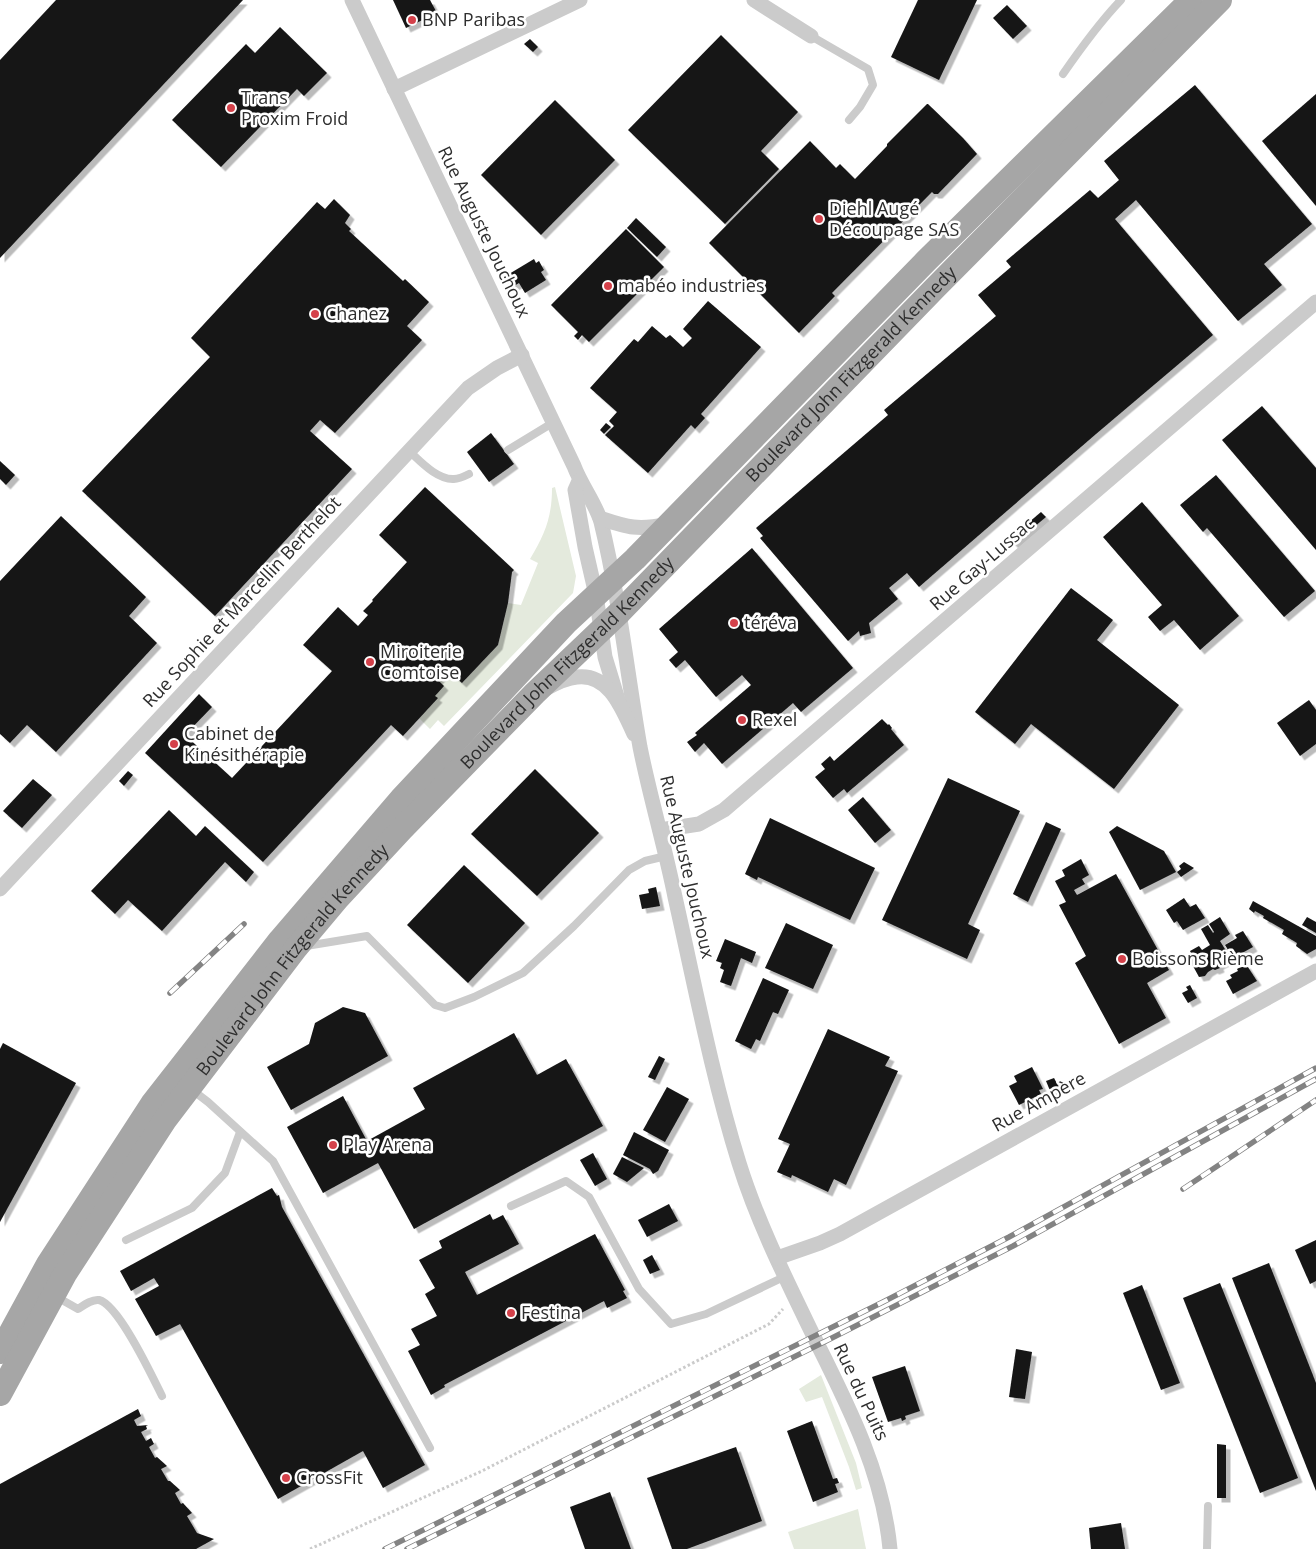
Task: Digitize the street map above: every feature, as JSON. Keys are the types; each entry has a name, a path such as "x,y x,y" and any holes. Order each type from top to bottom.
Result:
{"main road":[{"name":"Boulevard John Fitzgerald Kennedy","path":"0,1352 48,1264 152,1104 280,940 401,800 566,623 635,559 926,261 1191,0"},
{"name":"Boulevard John Fitzgerald Kennedy","path":"0,1394 65,1274 160,1128 296,948 338,898 535,693 620,612 928,295 1220,0"}],"street":[{"name":"Rue Auguste Jouchoux","path":"352,0 554,422 579,480 600,518 604,587 601,630 605,657 619,703"},
{"path":"394,90 580,0"},
{"path":"754,0 811,36"},
{"name":"Rue Gay-Lussac","path":"660,830 700,824 724,810 1316,302"},
{"name":"Rue Sophie et Marcellin Berthelot","path":"0,889 468,388 496,368 522,355"},
{"name":"Rue Auguste Jouchoux","path":"579,480 576,490 586,554 620,612 641,749 711,1062 740,1164 762,1225 777,1258"},
{"path":"600,518 637,529 669,524"},
{"path":"535,693 576,677 585,677 604,683 619,703 641,749"},
{"name":"Rue Ampère","path":"777,1258 840,1234 1316,971"},
{"name":"Rue du Puits","path":"777,1258 852,1412 869,1457 885,1519 890,1549"}],"lane":[{"path":"1062,74 1106,15 1121,0"},
{"path":"811,36 868,69 872,84 860,107 849,120"},
{"path":"508,450 554,422"},
{"path":"409,451 442,478 455,479 469,474"},
{"path":"296,948 367,936 435,1005 445,1008 474,997 523,973 574,926 628,870 645,861 666,856"},
{"path":"190,1088 273,1161 430,1448"},
{"path":"126,1240 192,1208 225,1173 240,1132"},
{"path":"511,1206 566,1181 589,1197 639,1289 671,1324 706,1314 786,1276"},
{"path":"54,1295 78,1309 92,1301 99,1300 109,1306 122,1321 162,1396"},
{"path":"1207,1549 1208,1506"}],"path":[{"path":"310,1549 482,1472 769,1324 788,1304"}],"shaded area":[{"path":"555,487 576,576 573,593 444,726 438,720 430,729 419,718 435,696 438,680 447,670 462,683 498,645 508,603 521,605 538,563 530,559 547,525 551,508 552,488"},
{"path":"821,1375 856,1463 862,1488 856,1490 822,1397 806,1402 799,1389"},
{"path":"858,1509 866,1549 794,1549 788,1532"}],"building":[{"path":"56,0 243,0 0,258 0,60"},
{"name":"BNP Paribas","path":"393,0 430,0 437,13 406,28"},
{"path":"918,0 977,0 939,80 891,57"},
{"path":"1007,5 1027,26 1013,39 993,18"},
{"name":"Trans Proxim Froid","path":"280,27 327,73 304,96 297,89 221,167 172,120 246,44 255,53"},
{"path":"721,35 798,112 761,151 779,169 725,224 628,130"},
{"path":"530,39 538,47 533,52 524,44"},
{"path":"1195,85 1312,224 1264,264 1282,285 1238,321 1136,200 1115,219 1213,335 919,587 907,573 889,588 898,599 869,623 871,633 860,636 859,631 848,641 760,538 763,536 756,528 888,415 884,410 996,316 978,295 1011,267 1006,261 1090,190 1098,198 1119,180 1104,161"},
{"path":"1316,94 1316,206 1262,141"},
{"path":"555,100 615,160 541,235 481,175"},
{"name":"Diehl Augé Découpage SAS","path":"927,104 977,154 938,194 932,192 832,293 835,296 799,333 709,243 810,141 836,168 840,164 855,179"},
{"path":"334,199 350,215 345,223 351,229 349,231 403,281 405,279 429,302 407,326 422,340 335,433 320,420 310,431 352,469 215,616 82,491 210,357 191,338 317,202 325,209"},
{"path":"636,218 666,247 657,257 627,228"},
{"name":"mabéo industries","path":"626,229 664,267 589,342 582,335 578,340 574,336 578,332 551,305"},
{"path":"534,259 536,263 539,261 544,270 541,272 546,280 525,293 519,283 509,289 504,277"},
{"path":"708,301 761,347 701,414 705,418 695,429 691,425 648,473 605,435 614,426 609,421 617,412 590,388 634,339 638,342 652,326 666,338 670,335 683,347 692,338 683,329"},
{"path":"1262,406 1316,468 1316,550 1222,440"},
{"path":"606,423 611,427 604,434 600,430"},
{"path":"491,433 514,464 489,482 467,452"},
{"path":"0,461 15,475 6,485 0,479"},
{"path":"1216,475 1315,591 1284,617 1207,528 1203,532 1180,505"},
{"path":"425,487 514,570 512,572 508,603 498,645 462,683 447,670 438,680 444,686 435,696 438,698 403,736 391,725 263,862 145,753 199,694 212,707 185,735 232,778 332,671 303,645 338,607 358,626 368,615 363,611 407,562 379,535"},
{"path":"1142,502 1239,616 1200,650 1174,620 1160,631 1148,617 1162,605 1103,537"},
{"path":"1041,512 1046,517 1014,544 1009,539"},
{"path":"61,516 146,597 129,616 157,643 56,752 27,725 10,743 0,734 0,581"},
{"path":"752,548 853,668 801,712 793,703 722,764 704,743 695,752 687,742 751,685 742,675 716,697 685,660 676,668 669,660 678,652 659,629"},
{"path":"1071,588 1113,620 1097,640 1179,705 1114,789 1031,724 1015,744 975,712"},
{"path":"1309,700 1316,710 1316,744 1300,756 1277,723"},
{"path":"882,719 889,724 904,745 847,793 844,789 833,798 815,777 825,769 821,764 830,756 834,761"},
{"path":"535,769 599,833 537,896 471,834"},
{"path":"128,771 133,775 124,786 119,781"},
{"path":"948,778 1020,811 968,924 980,930 967,959 882,920"},
{"path":"33,779 52,795 22,828 3,811"},
{"path":"863,797 891,830 875,843 848,810"},
{"path":"169,810 196,836 205,826 254,872 246,882 225,862 162,931 128,900 115,914 91,891"},
{"path":"770,818 875,868 850,920 758,877 757,880 745,874"},
{"path":"1046,822 1061,829 1028,902 1013,894"},
{"path":"1117,826 1164,851 1176,872 1140,890 1109,832"},
{"name":"Boissons Rième","path":"1081,859 1089,875 1082,879 1085,884 1074,890 1077,895 1116,874 1169,970 1147,983 1166,1018 1119,1044 1075,963 1086,956 1059,905 1066,902 1055,881 1065,876 1062,870"},
{"path":"1184,862 1194,868 1181,877 1177,872 1181,869 1179,866"},
{"path":"464,865 525,923 468,983 407,925"},
{"path":"656,887 660,906 642,909 639,895 649,893 648,889"},
{"path":"1184,898 1190,907 1196,904 1205,918 1183,930 1177,921 1174,923 1166,910"},
{"path":"1253,901 1316,936 1316,949 1307,954 1296,946 1297,943 1282,934 1284,930 1263,918 1264,916 1255,911 1254,913 1249,909"},
{"path":"1220,917 1230,934 1220,941 1231,959 1219,965 1220,968 1213,969 1205,976 1199,977 1187,955 1199,946 1202,950 1210,945 1201,929 1208,925 1213,933 1209,924"},
{"path":"1307,917 1316,922 1316,933 1302,925"},
{"path":"786,923 833,945 813,989 765,968"},
{"path":"1243,931 1253,947 1233,958 1225,945 1237,938 1235,935"},
{"path":"725,939 756,952 752,963 741,958 731,986 720,982 724,970 720,968 722,963 716,961"},
{"path":"1246,964 1257,981 1233,994 1226,981 1232,978 1230,975 1238,971 1237,969"},
{"path":"763,978 789,990 778,1014 773,1012 760,1041 756,1039 751,1049 735,1041"},
{"path":"1190,985 1197,998 1188,1003 1182,993 1188,990 1186,987"},
{"path":"343,1007 365,1013 388,1056 291,1110 267,1067 309,1044 315,1023"},
{"path":"828,1029 890,1057 885,1066 898,1071 846,1185 834,1179 828,1192 792,1175 791,1178 777,1172 790,1144 778,1139"},
{"path":"514,1033 537,1075 566,1059 603,1126 414,1229 378,1163 323,1193 287,1127 343,1096 367,1141 425,1109 413,1088"},
{"path":"3,1043 76,1083 0,1222 0,1049"},
{"path":"659,1056 665,1059 655,1080 648,1077"},
{"path":"1032,1067 1043,1089 1039,1090 1041,1094 1019,1105 1009,1086 1017,1082 1014,1076"},
{"path":"1054,1078 1060,1089 1051,1093 1046,1081"},
{"path":"667,1087 689,1099 665,1142 643,1130"},
{"path":"634,1132 669,1150 658,1171 653,1174 650,1169 623,1155"},
{"path":"593,1153 607,1179 595,1186 580,1160"},
{"path":"622,1157 644,1168 627,1182 613,1174"},
{"path":"272,1188 277,1196 279,1195 282,1207 425,1465 383,1488 363,1451 278,1499 180,1324 156,1336 135,1299 159,1286 154,1278 131,1291 120,1271"},
{"path":"669,1204 678,1221 647,1237 638,1220"},
{"name":"Festina","path":"490,1214 493,1220 503,1215 519,1244 465,1272 477,1295 595,1234 625,1290 623,1291 627,1298 607,1308 604,1301 444,1385 445,1387 431,1395 408,1351 420,1345 411,1329 437,1316 425,1294 435,1288 419,1260 442,1248 439,1241"},
{"path":"1316,1240 1316,1281 1310,1284 1295,1250"},
{"path":"652,1255 660,1270 650,1274 643,1260"},
{"path":"1269,1263 1316,1383 1316,1491 1232,1278"},
{"path":"1220,1283 1298,1478 1260,1493 1183,1298"},
{"path":"1142,1285 1180,1383 1161,1390 1123,1293"},
{"path":"1016,1349 1032,1352 1025,1399 1009,1397"},
{"path":"905,1366 920,1411 905,1416 906,1419 902,1421 901,1418 888,1422 872,1377"},
{"path":"138,1409 141,1416 134,1420 137,1426 148,1425 146,1426 147,1429 141,1432 146,1441 151,1438 154,1444 149,1447 155,1458 157,1457 167,1466 161,1469 168,1481 180,1490 175,1493 181,1504 183,1503 192,1513 187,1516 197,1533 214,1539 196,1549 0,1549 0,1484"},
{"path":"812,1421 833,1479 837,1478 839,1483 835,1484 838,1492 813,1502 787,1431"},
{"path":"1217,1444 1226,1445 1226,1498 1217,1498"},
{"path":"736,1447 762,1521 687,1549 672,1549 647,1478"},
{"path":"610,1492 631,1549 585,1549 570,1507"},
{"path":"1121,1523 1125,1549 1091,1549 1089,1528"}],"railway":[{"path":"170,993 244,924"},
{"path":"385,1549 883,1302 1009,1237 1316,1068"},
{"path":"407,1549 1013,1246 1316,1079"},
{"path":"1183,1189 1316,1100"}],"place":[{"name":"BNP Paribas","path":"412,20"},
{"name":"Trans Proxim Froid","path":"231,108"},
{"name":"Diehl Augé Découpage SAS","path":"819,219"},
{"name":"mabéo industries","path":"608,286"},
{"name":"Chanez","path":"315,314"},
{"name":"téréva","path":"734,623"},
{"name":"Miroiterie Comtoise","path":"370,662"},
{"name":"Rexel","path":"742,720"},
{"name":"Cabinet de Kinésithérapie","path":"174,744"},
{"name":"Boissons Rième","path":"1122,959"},
{"name":"Play Arena","path":"333,1145"},
{"name":"Festina","path":"511,1313"},
{"name":"CrossFit","path":"286,1478"}]}
